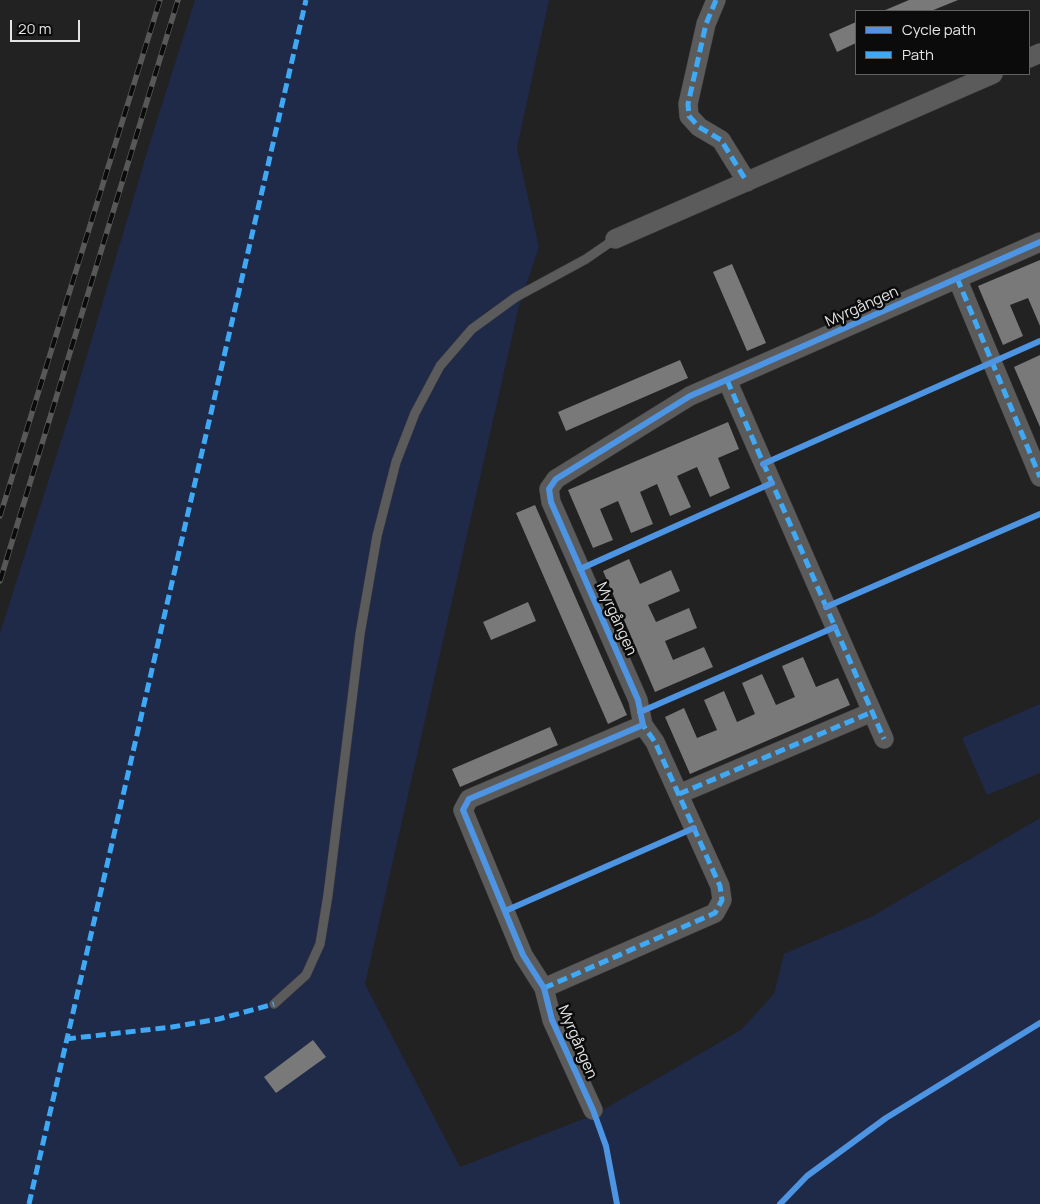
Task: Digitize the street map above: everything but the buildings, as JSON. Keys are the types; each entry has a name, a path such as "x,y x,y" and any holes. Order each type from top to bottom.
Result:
{"street":[{"path":"716,0 706,24 688,104 689,116 699,127 721,140 747,182"},
{"path":"615,239 991,75"},
{"name":"Myrgången","path":"544,988 715,913 722,900 720,886 655,742 643,725 638,700 550,502 549,489 556,478 690,396 1040,242"},
{"path":"957,278 1040,477"},
{"path":"727,380 884,739"},
{"path":"678,794 872,712"},
{"name":"Myrgången","path":"594,1110 552,1020 544,988 523,955 463,810 469,798 643,725"}],"lane":[{"path":"274,1004 306,975 320,944 328,895 360,634 377,536 396,462 415,413 440,366 472,329 516,297 586,259 615,239"}],"shaded area":[{"path":"195,0 549,0 517,148 539,247 519,306 365,984 460,1167 596,1114 741,1030 774,994 784,954 873,916 1040,818 1040,1204 0,1204 0,633 69,416 148,149"},
{"path":"1040,704 1040,773 987,795 962,738"}],"railway":[{"path":"0,516 160,0"},
{"path":"0,581 178,0"}],"marked path":[{"path":"29,1204 306,0"},
{"path":"716,0 706,24 688,104 689,116 699,127 721,140 747,182"},
{"path":"957,278 1040,477"},
{"path":"727,380 884,739"},
{"path":"679,794 872,712"},
{"path":"544,988 715,913 722,900 720,886 655,742 643,725"},
{"path":"66,1039 172,1027 219,1019 274,1004"}],"cycle path":[{"path":"617,1204 606,1146 593,1110 552,1020 544,988 523,955 463,810 469,799 643,725 638,700 551,502 549,489 556,479 690,396 1040,242"},
{"path":"763,464 1040,341"},
{"path":"580,569 772,483"},
{"path":"826,607 1040,514"},
{"path":"640,712 835,627"},
{"path":"505,911 694,828"},
{"path":"780,1204 807,1176 886,1118 1040,1023"}]}
